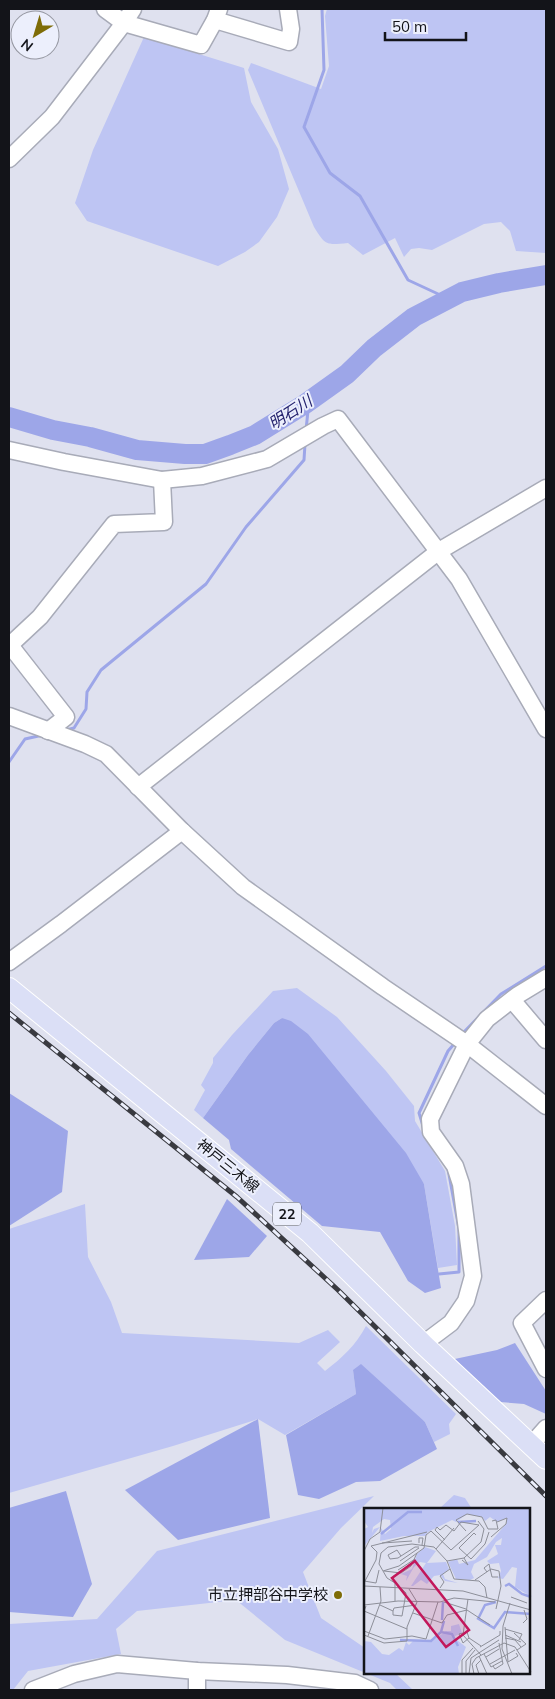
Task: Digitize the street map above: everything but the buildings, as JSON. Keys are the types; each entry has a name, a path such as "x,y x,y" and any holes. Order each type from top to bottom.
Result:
{"main road":[{"name":"神戸三木線","path":"9,988 310,1233 423,1344 546,1459"}],"street":[{"path":"105,9 129,16 201,45 217,14 289,42 291,30 288,9"},
{"path":"9,159 52,117 129,16"},
{"path":"9,450 162,480 202,476 267,459 338,419 459,579 546,730"},
{"path":"48,731 66,717 9,645 40,617 114,524 164,522 162,480"},
{"path":"138,787 439,551 546,488"},
{"path":"9,716 85,744 106,754 182,831 243,887 383,987 467,1044 546,1106"},
{"path":"9,962 62,924 182,831"},
{"path":"423,1344 451,1323 466,1301 473,1276 461,1184 455,1166 431,1132 430,1119 467,1044 488,1019 512,1000 546,978"},
{"path":"512,1000 546,1040"},
{"path":"546,1300 522,1323 546,1369"},
{"path":"531,1445 546,1428"},
{"path":"33,1690 74,1674 117,1664 197,1671 287,1675 355,1683 370,1690"},
{"path":"197,1671 197,1690"}],"shaded area":[{"path":"327,9 546,9 546,253 516,251 510,231 501,222 484,224 432,250 411,249 404,257 395,238 363,255 348,243 331,244 321,238 314,227 248,70 251,63 321,89 329,66 325,16"},
{"path":"144,37 244,68 251,102 278,149 289,189 277,217 259,242 245,252 218,266 87,221 75,203 93,150"},
{"path":"297,988 337,1017 386,1071 414,1106 415,1121 445,1171 455,1226 457,1265 438,1268 424,1184 282,1018 274,1023 248,1055 203,1118 194,1110 205,1090 201,1085 213,1063 213,1058 232,1035 273,991"},
{"path":"282,1018 291,1021 308,1034 406,1153 424,1184 441,1288 425,1293 408,1281 380,1232 322,1226 231,1149 229,1140 203,1118 248,1055 274,1023"},
{"path":"9,1093 68,1131 62,1192 9,1226"},
{"path":"227,1199 267,1236 249,1257 194,1260"},
{"path":"85,1204 88,1257 111,1302 122,1333 299,1343 328,1330 340,1342 317,1363 325,1371 348,1351 366,1326 456,1414 449,1424 450,1434 434,1442 425,1422 353,1370 356,1394 285,1435 258,1419 173,1446 9,1493 9,1229"},
{"path":"515,1343 546,1391 546,1414 524,1404 500,1402 450,1360 497,1350"},
{"path":"361,1364 425,1422 437,1449 380,1481 356,1482 319,1499 298,1495 286,1435 356,1394 353,1370"},
{"path":"258,1419 270,1518 178,1540 125,1490"},
{"path":"66,1491 92,1584 73,1617 9,1612 9,1508"},
{"path":"454,1495 465,1498 471,1508 440,1508"},
{"path":"374,1496 341,1528 303,1572 321,1618 364,1647 364,1673 285,1640 236,1600 137,1611 116,1629 121,1654 28,1671 13,1690 9,1690 9,1624 97,1619 157,1551"},
{"path":"368,1674 396,1674 413,1690 397,1690 390,1683"}],"waterway":[{"path":"322,9 324,70 304,127 330,173 360,196 408,280 449,299"},
{"name":"明石川","path":"9,417 53,430 90,437 137,450 205,454 255,435 305,404 347,374 374,348 414,317 462,292 546,275"},
{"path":"306,430 309,401"},
{"path":"66,730 74,728 86,709 87,692 101,670 206,584 246,527 304,460 305,444"},
{"path":"9,762 25,739 43,735"},
{"path":"462,1034 501,994 546,966"},
{"path":"424,1129 419,1113 448,1051 455,1043"},
{"path":"439,1274 459,1272 459,1229 448,1169"}],"railway":[{"path":"9,1013 237,1197 338,1290 546,1496"}],"place":[{"name":"市立押部谷中学校","path":"338,1595"}]}
